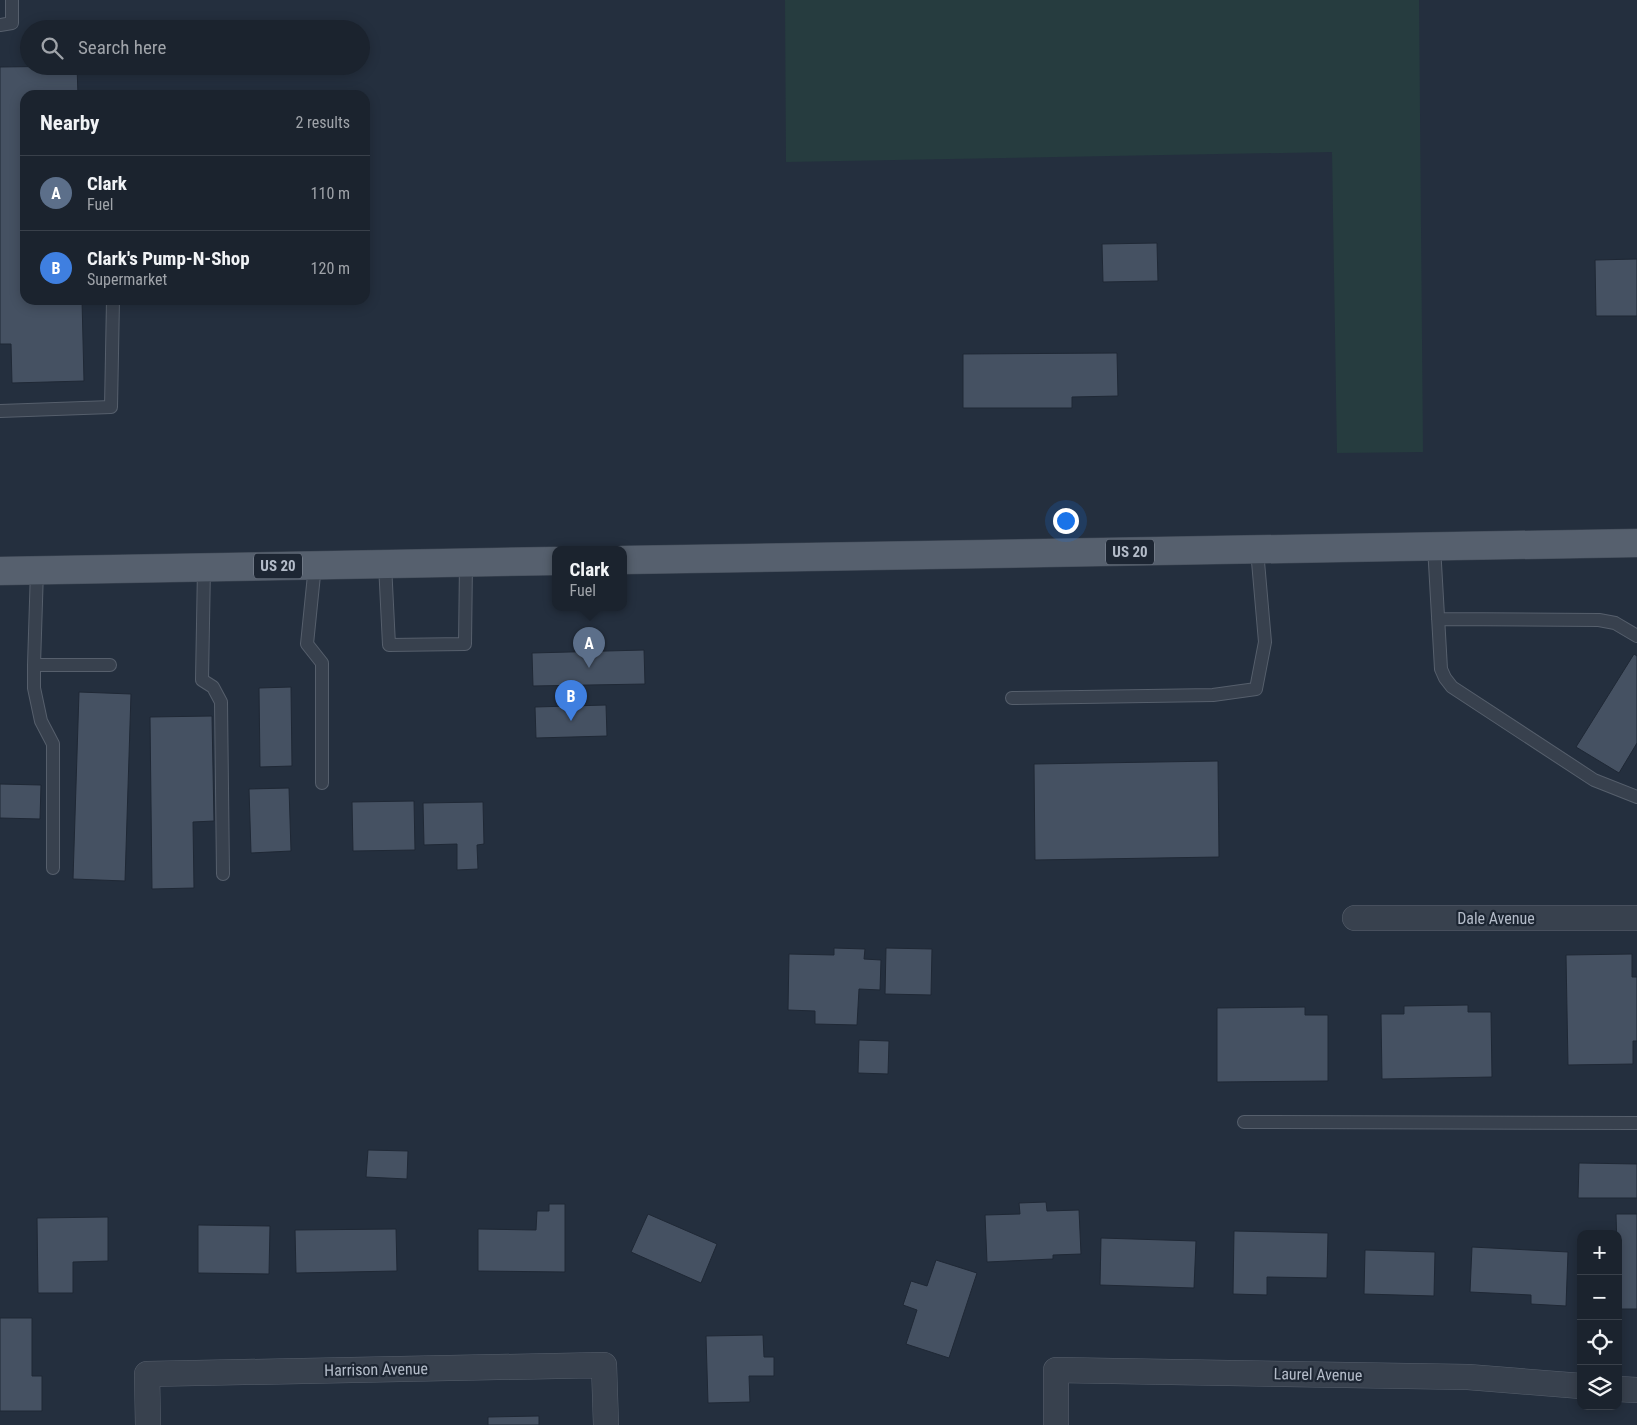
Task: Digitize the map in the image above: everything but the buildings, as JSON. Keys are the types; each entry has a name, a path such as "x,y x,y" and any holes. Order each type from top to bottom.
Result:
{"main road":[{"name":"US 20","path":"627,560 1637,543"},
{"name":"US 20","path":"0,571 552,561"}],"street":[{"name":"Dale Avenue","path":"1355,918 1637,918"},
{"name":"Harrison Avenue","path":"148,1425 147,1374 604,1365 606,1425"},
{"name":"Laurel Avenue","path":"1056,1425 1056,1370 1468,1377 1577,1386"},
{"path":"1622,1389 1637,1390"}],"lane":[{"path":"0,25 12,23 12,0"},
{"path":"0,411 111,407 112,305"},
{"path":"1434,546 1441,669 1444,678 1452,686 1594,780 1637,797"},
{"path":"1012,698 1213,695 1256,688 1265,642 1257,550"},
{"path":"385,564 389,645 465,644 466,563"},
{"path":"315,565 307,644 322,663 322,783"},
{"path":"204,567 202,680 213,687 221,702 223,874"},
{"path":"37,570 34,688 41,721 53,744 53,868"},
{"path":"1438,619 1599,620 1614,623 1637,636"},
{"path":"34,665 110,665"},
{"path":"1244,1122 1637,1123"}],"green space":[{"path":"785,0 1419,0 1423,452 1337,453 1332,152 786,162"}],"place":[{"name":"Clark","path":"589,668"},
{"name":"Clark's Pump-N-Shop","path":"571,721"}]}
